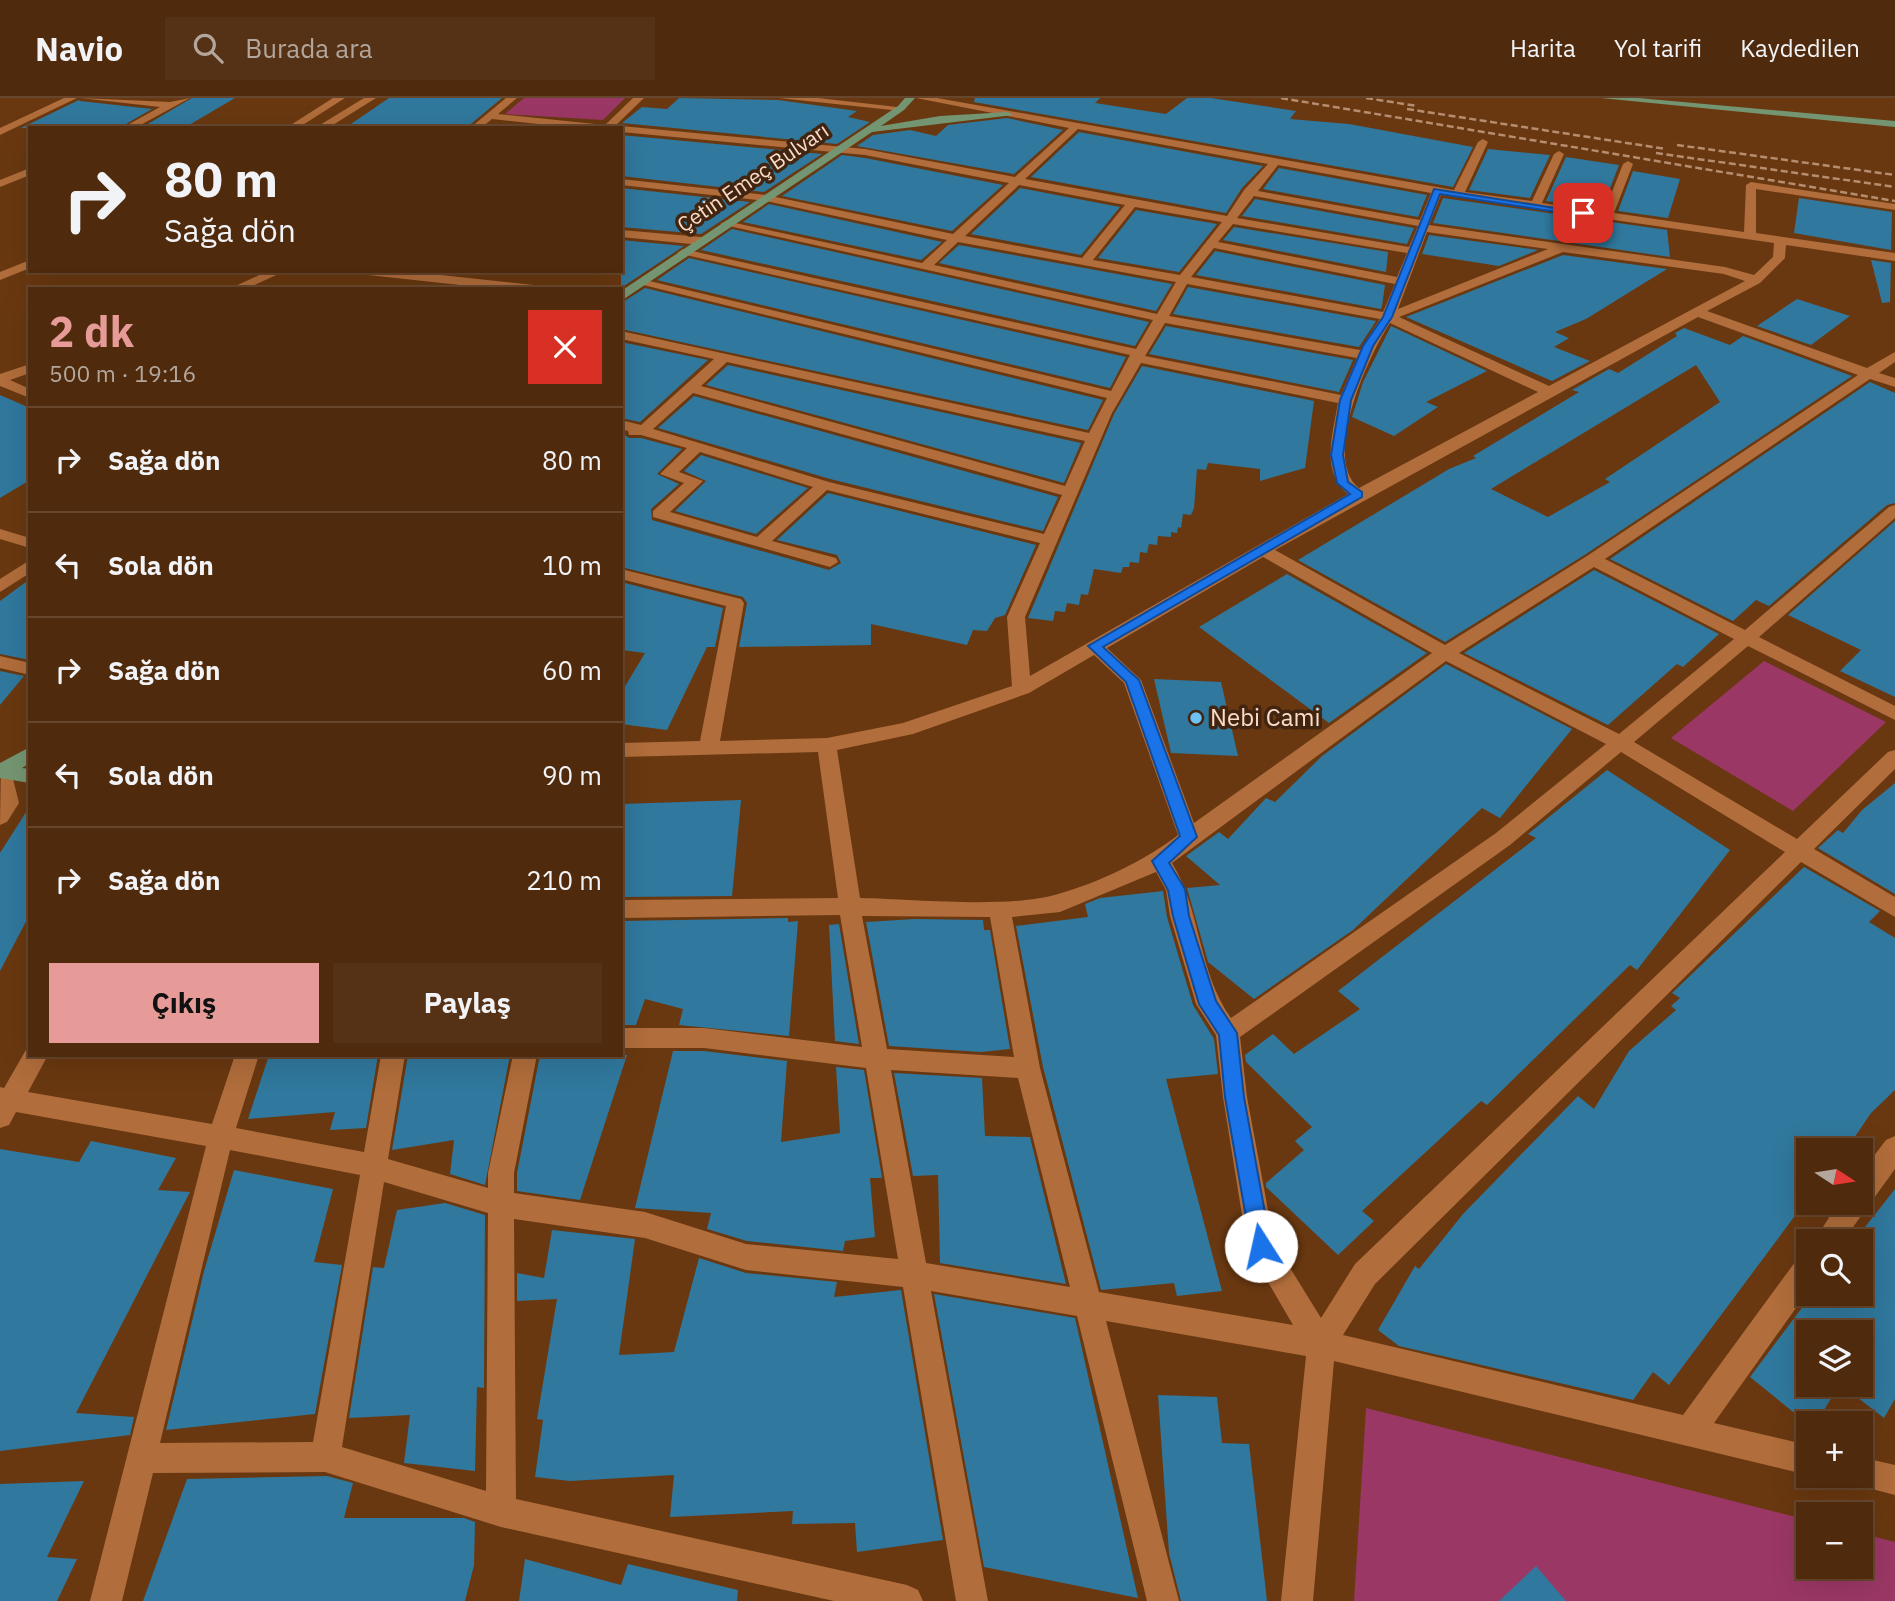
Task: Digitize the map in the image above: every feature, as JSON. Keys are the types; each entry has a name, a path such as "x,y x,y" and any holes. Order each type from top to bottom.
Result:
{"main road":[{"name":"Çetin Emeç Bulvarı","path":"623,296 682,253 901,108 910,98"},
{"path":"1606,98 1895,124"},
{"path":"857,136 940,118 1008,115"},
{"path":"1,771 28,755"},
{"path":"1,771 28,776"}],"street":[{"path":"19,124 41,98"},
{"path":"0,132 72,98"},
{"path":"85,98 172,105"},
{"path":"131,126 185,98"},
{"path":"294,126 340,98"},
{"path":"323,126 371,98"},
{"path":"478,126 512,98"},
{"path":"609,126 639,98"},
{"path":"784,98 901,108"},
{"path":"921,98 1437,191 1895,257"},
{"path":"491,116 588,126"},
{"path":"924,268 1074,127"},
{"path":"623,129 837,149 1414,251"},
{"path":"1458,194 1483,142"},
{"path":"1535,206 1559,154"},
{"path":"1021,689 1016,617 1051,541 1069,492 1115,396 1160,318 1209,244 1273,163"},
{"path":"1607,216 1628,164"},
{"path":"0,184 28,173"},
{"path":"623,182 766,198 954,238 1388,317 1547,391"},
{"path":"1750,237 1751,185 1895,207"},
{"path":"1358,495 1343,483 1337,455 1346,400 1365,355 1388,317 1437,191"},
{"path":"1248,192 1423,226 1725,271 1756,280"},
{"path":"1086,260 1132,203"},
{"path":"726,224 1160,318 1365,355"},
{"path":"623,233 701,241"},
{"path":"623,750 827,745 906,729 1021,689 1358,495 1694,311 1756,280 1779,258 1780,241"},
{"path":"1209,244 1402,282"},
{"path":"1388,317 1564,247"},
{"path":"682,253 1137,356 1346,400"},
{"path":"0,276 28,265"},
{"path":"240,287 274,273"},
{"path":"265,287 287,273"},
{"path":"387,273 516,287"},
{"path":"432,287 444,279"},
{"path":"641,284 1115,396"},
{"path":"1694,311 1895,383"},
{"path":"623,335 1095,439"},
{"path":"623,434 645,429 726,356"},
{"path":"623,909 999,909 1060,903 1160,861 1189,837 1445,653 1592,560 1895,356"},
{"path":"0,380 28,369"},
{"path":"0,380 28,393"},
{"path":"692,388 1069,492"},
{"path":"623,424 824,485 1051,541"},
{"path":"696,447 668,474 695,481 659,514 830,562"},
{"path":"762,541 824,485"},
{"path":"1228,1033 1503,839 1746,639 1895,510"},
{"path":"0,534 28,541"},
{"path":"1263,550 1445,653 1619,742 1801,849 1895,908"},
{"path":"1592,560 1895,715"},
{"path":"0,587 28,566"},
{"path":"623,575 734,603 709,747"},
{"path":"1094,646 1132,680 1189,837"},
{"path":"0,662 28,669"},
{"path":"827,745 850,908 917,1275 972,1601"},
{"path":"1297,1601 1321,1344 1365,1274 1895,757"},
{"path":"0,817 9,803 1,771"},
{"path":"1160,861 1177,889 1181,916 1208,1004 1228,1033 1234,1097 1261,1246 1321,1344"},
{"path":"999,909 1028,1068 1163,1601"},
{"path":"623,1038 704,1038 878,1059 1028,1068"},
{"path":"35,1057 4,1105 221,1136 376,1166 500,1204 645,1225 746,1257 917,1275 1321,1344 1796,1457"},
{"path":"106,1601 221,1136 246,1057"},
{"path":"325,1457 393,1057"},
{"path":"501,1511 501,1173 525,1057"},
{"path":"1873,1178 1895,1148"},
{"path":"1689,1432 1796,1285"},
{"path":"142,1458 325,1457 501,1511 907,1601"},
{"path":"1873,1475 1895,1480"}],"shaded area":[{"path":"524,98 625,98 603,120 505,114"},
{"path":"1764,661 1886,722 1793,811 1671,738"},
{"path":"1366,1408 1796,1517 1796,1579 1873,1579 1873,1536 1895,1542 1895,1601 1354,1601"}],"building":[{"path":"192,98 235,98 187,126 144,126"},
{"path":"389,98 502,98 468,126 348,126"},
{"path":"679,98 778,100 857,111 848,117 870,122 837,144 622,123 642,107 667,109"},
{"path":"975,98 1100,98 1095,103 1166,114 1187,98 1211,98 1296,111 1290,119 1349,124 1473,147 1453,187 974,102"},
{"path":"79,100 152,109 122,126 21,128"},
{"path":"1007,118 1063,130 1014,174 857,146 873,135 910,130 936,136 948,125"},
{"path":"1079,132 1263,166 1242,188 1226,213 1031,177"},
{"path":"623,135 822,154 764,192 623,176"},
{"path":"1488,149 1550,155 1530,198 1469,190"},
{"path":"842,155 1003,185 952,231 782,196"},
{"path":"1566,157 1619,165 1602,209 1546,201"},
{"path":"1279,168 1427,195 1418,217 1263,189"},
{"path":"1633,171 1680,179 1668,218 1618,211"},
{"path":"623,188 750,202 701,234 623,227"},
{"path":"1020,188 1120,207 1081,255 971,234"},
{"path":"1443,198 1667,230 1670,257 1433,223"},
{"path":"1799,198 1892,212 1891,250 1794,233"},
{"path":"1255,199 1414,228 1407,244 1242,216"},
{"path":"769,204 942,242 921,260 743,222"},
{"path":"1136,210 1217,224 1179,272 1098,258"},
{"path":"1234,227 1388,252 1386,272 1223,240"},
{"path":"732,229 1149,322 1135,346 701,250"},
{"path":"1429,235 1538,250 1499,266 1422,254"},
{"path":"623,240 684,246 622,287"},
{"path":"959,245 1172,284 1156,311 939,263"},
{"path":"1215,251 1385,285 1381,309 1196,275"},
{"path":"1563,255 1667,269 1586,319 1555,332 1569,338 1554,347 1590,361 1552,381 1406,317"},
{"path":"689,258 1126,357 1110,388 657,280"},
{"path":"1871,260 1891,263 1890,302 1882,303"},
{"path":"1188,287 1376,321 1359,347 1173,314"},
{"path":"645,288 1103,400 1088,430 623,329 623,302"},
{"path":"1797,299 1850,316 1811,345 1757,326"},
{"path":"1166,326 1353,360 1339,392 1149,354"},
{"path":"1391,326 1487,371 1426,402 1438,407 1394,436 1352,417 1363,382"},
{"path":"1684,328 1730,345 1743,336 1852,376 1586,554 1445,642 1298,560 1449,469 1476,458 1473,456 1579,392 1572,390 1609,369 1618,373 1677,336 1675,333","holes":["1696,365 1720,402 1605,479 1610,482 1548,517 1491,489"]},
{"path":"623,342 708,360 640,422 623,418"},
{"path":"728,365 1081,443 1064,483 706,385"},
{"path":"1142,366 1314,401 1305,468 1260,481 1260,469 1208,463 1206,470 1197,469 1194,508 1191,515 1183,514 1181,528 1178,527 1177,533 1171,532 1171,537 1158,536 1157,545 1149,544 1147,553 1140,552 1139,563 1130,562 1129,567 1123,567 1121,573 1094,569 1088,595 1081,594 1079,605 1067,603 1065,612 1055,611 1053,621 1028,618 1114,414"},
{"path":"1870,382 1895,393 1895,503 1887,505 1769,606 1756,600 1733,621 1610,559"},
{"path":"0,395 28,407 28,481 0,498"},
{"path":"694,396 1058,497 1043,531 830,479 658,428"},
{"path":"623,434 629,438 641,438 682,449 657,474 679,484 651,509 652,520 829,570 841,563 837,555 777,540 828,493 1036,545 1005,615 995,618 987,631 973,630 967,645 871,624 871,645 739,647 747,603 743,597 623,567"},
{"path":"701,455 808,488 756,534 675,511 706,481 684,471"},
{"path":"1895,521 1895,697 1840,671 1861,650 1788,615"},
{"path":"1594,570 1719,634 1683,667 1677,664 1608,725 1464,653"},
{"path":"1287,574 1427,653 1329,723 1199,627"},
{"path":"28,580 28,660 0,654 0,601"},
{"path":"623,583 723,608 715,647 707,647 667,730 623,724 623,690 645,653 623,650"},
{"path":"1446,664 1572,729 1500,818 1482,808 1353,930 1254,999 1208,962 1187,888 1220,885 1186,856 1219,832 1228,839 1266,798 1275,802 1322,756"},
{"path":"0,671 24,676 0,705"},
{"name":"Nebi Cami","path":"1154,679 1221,682 1238,756 1171,753"},
{"path":"1607,770 1730,850 1637,970 1630,965 1487,1105 1481,1101 1362,1211 1374,1221 1338,1255 1266,1187 1266,1183 1304,1150 1295,1141 1312,1127 1246,1062 1245,1055 1273,1034 1294,1054 1360,1009 1338,991 1536,838 1528,834"},
{"path":"1895,783 1895,894 1818,848 1838,830 1843,833 1862,810"},
{"path":"741,800 732,896 623,897 623,804"},
{"path":"28,809 28,918 0,971 0,853"},
{"path":"1804,867 1880,911 1869,922 1895,938 1895,1090 1871,1113 1854,1138 1796,1138 1796,1214 1669,1385 1653,1372 1633,1400 1399,1346 1378,1330 1415,1266 1419,1269 1463,1214 1578,1096 1594,1109 1629,1051 1676,1010 1671,1006 1680,998 1672,993"},
{"path":"1163,891 1167,917 1193,1005 1214,1039 1218,1074 1166,1079 1222,1291 1177,1296 1174,1283 1101,1290 1043,1067 1016,926 1088,917 1085,904 1100,898"},
{"path":"788,918 788,922 798,921 789,1036 679,1025 683,1009 645,999 636,1025 623,1025 623,921"},
{"path":"915,919 983,920 984,930 990,930 1010,1049 981,1052 889,1046 866,922"},
{"path":"839,924 859,1044 835,1041 829,925"},
{"path":"673,1051 704,1051 787,1061 781,1142 840,1133 836,1067 864,1070 882,1178 870,1178 875,1237 845,1241 843,1251 747,1241 707,1229 711,1213 635,1208"},
{"path":"627,1055 580,1200 517,1191 517,1173 540,1057"},
{"path":"268,1057 378,1057 366,1128 330,1130 335,1112 248,1119"},
{"path":"408,1057 510,1057 485,1185 450,1174 454,1140 392,1150"},
{"path":"894,1073 982,1078 985,1136 1030,1137 1066,1284 940,1263 938,1175 913,1176"},
{"path":"91,1141 176,1158 158,1190 190,1192 76,1413 134,1417 130,1435 0,1451 0,1149 79,1162"},
{"path":"234,1170 333,1189 314,1262 342,1265 315,1414 166,1430 204,1271"},
{"path":"1895,1189 1895,1399 1884,1418 1857,1397 1873,1397 1873,1320 1796,1320 1796,1397 1832,1397 1823,1411 1796,1411 1796,1414 1750,1377 1803,1306 1873,1306 1873,1229 1863,1229"},
{"path":"445,1203 485,1215 484,1388 477,1387 475,1471 404,1463 410,1415 349,1418 373,1267 384,1268 397,1210"},
{"path":"552,1230 635,1239 619,1355 674,1352 699,1258 746,1273 837,1282 834,1297 901,1290 943,1540 857,1552 855,1523 792,1524 793,1511 670,1517 674,1475 570,1481 535,1477 543,1420 537,1419 557,1299 517,1301 517,1273 544,1278"},
{"path":"934,1294 1075,1318 1138,1598 984,1567"},
{"path":"1158,1395 1217,1397 1222,1443 1249,1444 1267,1601 1181,1601 1169,1553"},
{"path":"327,1476 353,1483 344,1518 464,1518 475,1522 474,1565 465,1601 143,1601 187,1479"},
{"path":"84,1481 47,1557 77,1559 57,1601 0,1601 0,1484"},
{"path":"525,1559 621,1585 628,1564 738,1590 737,1601 519,1601"},
{"path":"1536,1566 1566,1601 1499,1601"}],"railway":[{"path":"1281,98 1895,201"},
{"path":"1366,98 1417,106"},
{"path":"1407,109 1666,149"},
{"path":"1677,145 1895,175"},
{"path":"1656,153 1895,187"}],"place":[{"name":"Nebi Cami","path":"1196,718"}],"route":[{"path":"1261,1246 1234,1097 1228,1033 1208,1004 1181,916 1177,889 1160,861 1189,837 1132,680 1094,646 1358,495 1343,483 1337,455 1346,400 1368,346 1388,317 1437,191 1583,213"}]}
